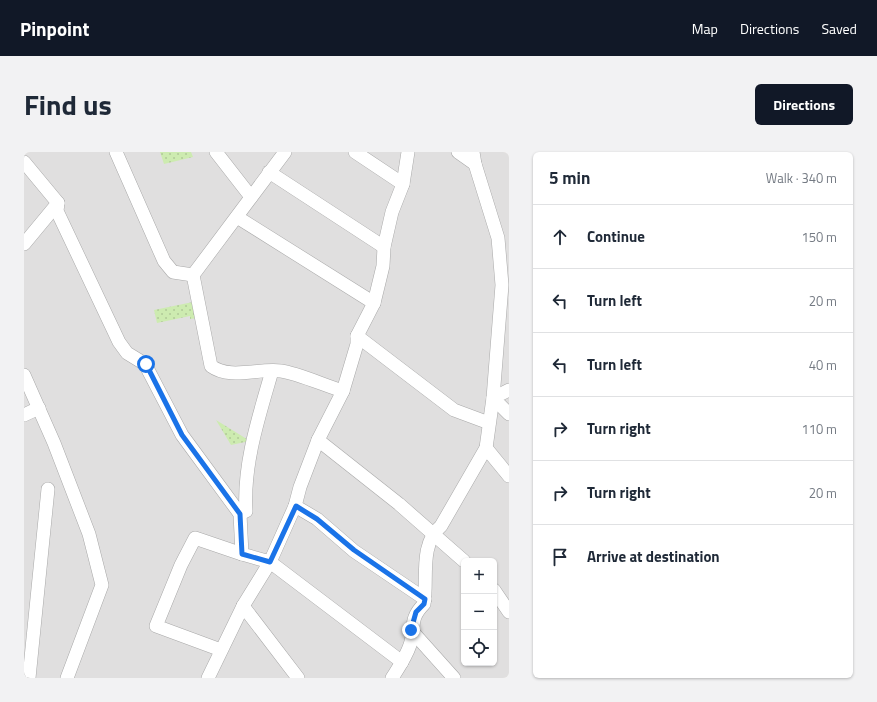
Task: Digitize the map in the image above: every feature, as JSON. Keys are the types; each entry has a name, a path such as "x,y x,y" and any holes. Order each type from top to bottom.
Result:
{"street":[{"path":"116,152 164,261 173,272 193,275"},
{"path":"216,152 251,197"},
{"path":"285,152 193,275 210,366 218,371 231,372 281,371 343,391"},
{"path":"355,152 403,184"},
{"path":"208,678 243,606 270,562 296,506 300,487 318,440 343,391 357,344 356,336 374,303 383,266 384,248 392,212 403,184 408,152"},
{"path":"392,678 402,662 411,642 411,630 416,612 424,604 426,554 432,533 441,526 486,448 504,327 498,238 474,158 458,152"},
{"path":"24,162 58,203 57,211 119,342 127,353 146,364 182,435 240,514 242,554"},
{"path":"269,172 384,248"},
{"path":"24,244 58,203"},
{"path":"237,216 374,303"},
{"path":"356,336 454,410 489,423"},
{"path":"240,514 246,511 245,492 254,432 272,371"},
{"path":"24,375 39,408 89,534 102,585 68,678"},
{"path":"493,398 509,390"},
{"path":"493,398 509,414"},
{"path":"24,415 39,408"},
{"path":"318,440 461,558"},
{"path":"486,448 509,476"},
{"path":"29,678 48,489"},
{"path":"296,506 317,519 354,550 425,599"},
{"path":"221,650 156,626 181,565 195,538 270,562 402,662"},
{"path":"497,594 509,612"},
{"path":"243,606 298,678"},
{"path":"411,630 454,678"}],"shaded area":[{"path":"24,152 509,152 509,678 24,678"}],"green space":[{"path":"160,152 191,152 193,157 164,164"},
{"path":"193,302 197,318 190,319 190,316 157,323 154,310"},
{"path":"216,420 250,441 231,445"}],"route":[{"path":"146,364 182,435 240,514 242,554 270,562 296,506 317,519 354,550 425,599 424,604 416,612 411,630"}]}
